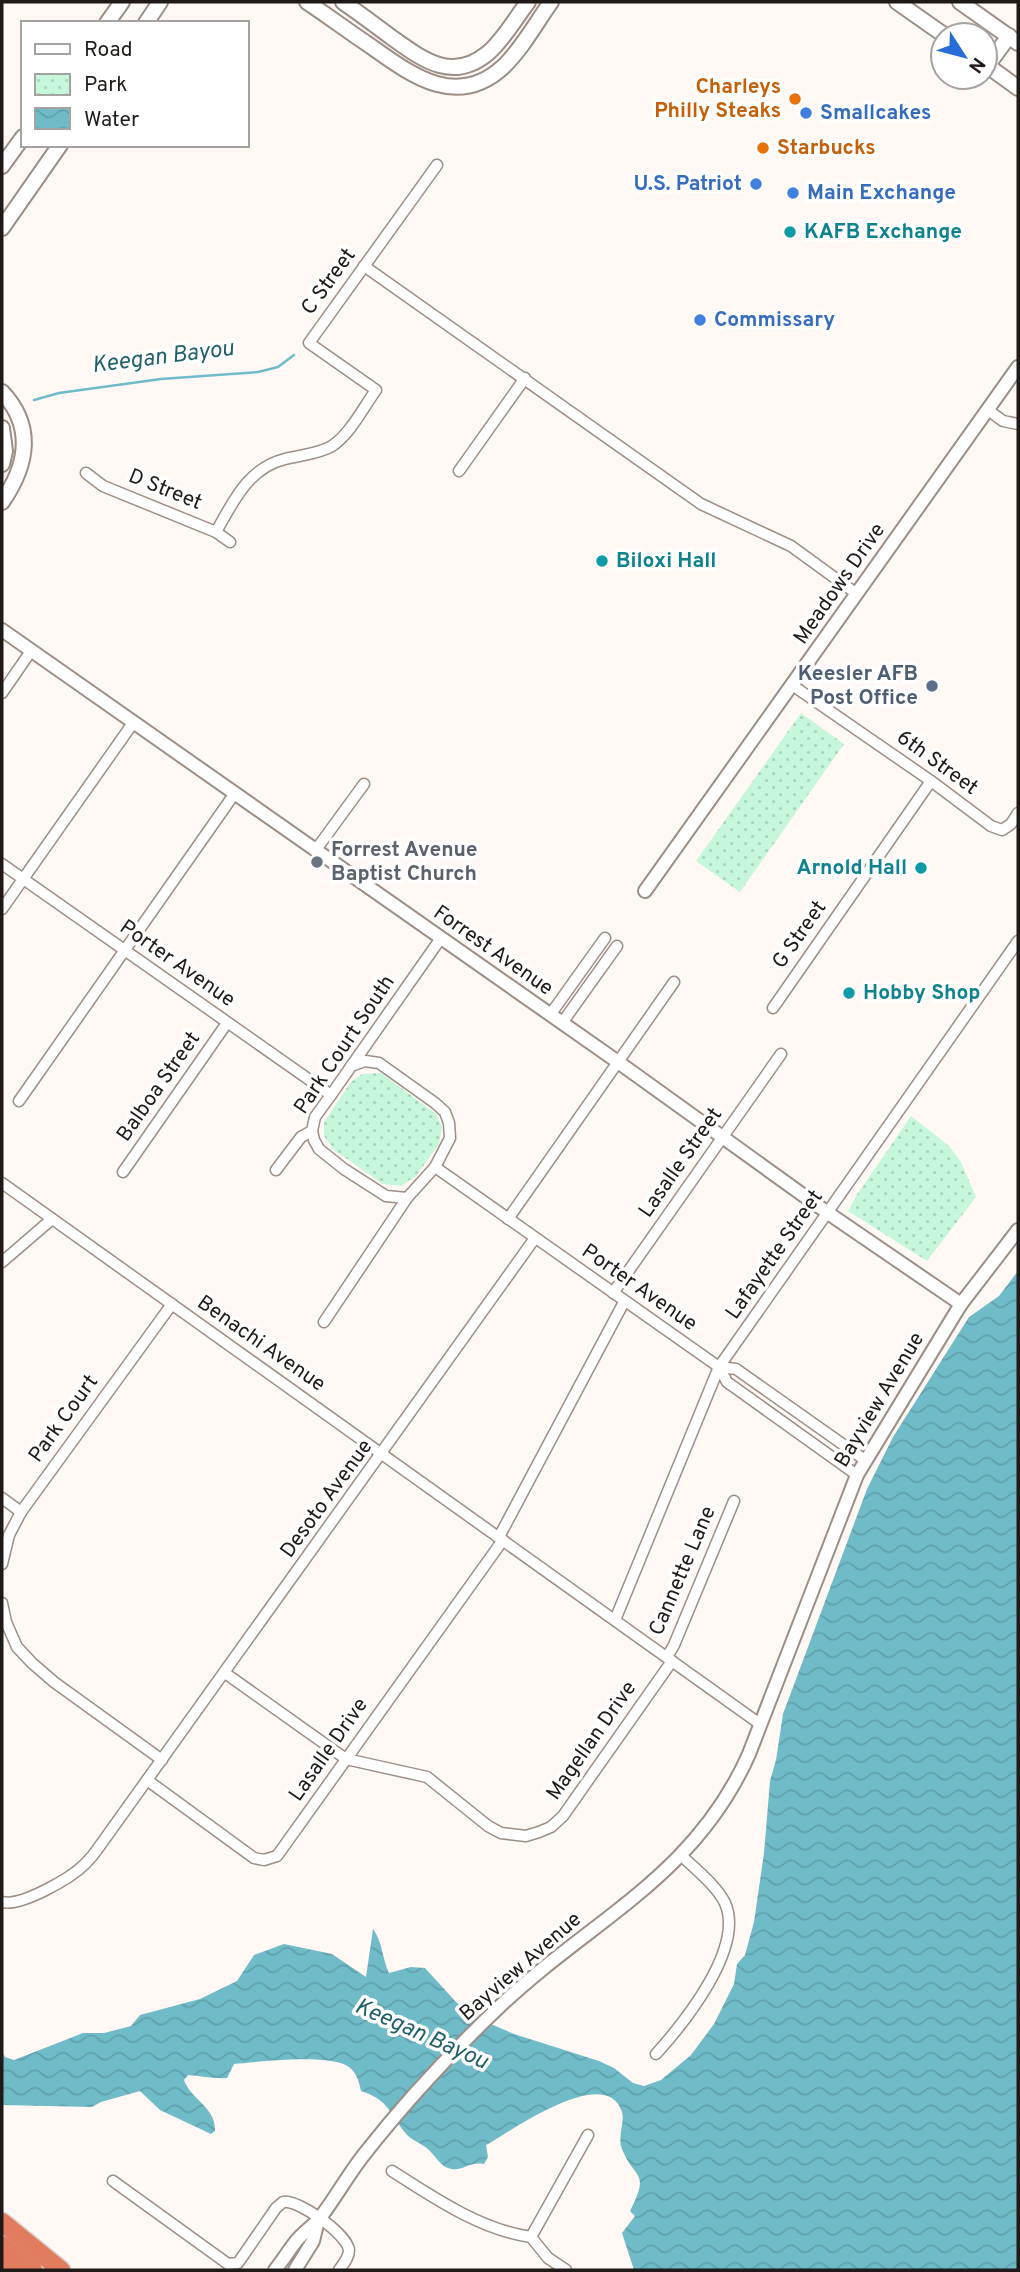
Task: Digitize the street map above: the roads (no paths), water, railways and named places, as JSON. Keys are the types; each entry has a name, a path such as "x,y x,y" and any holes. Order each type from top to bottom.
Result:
{"highway":[{"path":"2,2222 61,2270"},
{"path":"2,2245 33,2270"},
{"path":"2,2265 9,2270"}],"main road":[{"path":"108,21 122,2"},
{"path":"147,21 160,2"},
{"path":"307,2 407,72 433,84 447,87 474,84 503,67 551,2"},
{"path":"343,2 426,61 449,67 466,65 486,54 497,44 528,2"},
{"path":"897,2 929,24"},
{"path":"960,2 1014,40 999,53"},
{"path":"999,74 1018,88"},
{"path":"2,166 21,140"},
{"path":"2,228 59,147"},
{"path":"2,392 21,421 24,445 18,475 2,502"},
{"path":"2,428 5,451 2,464"}],"street":[{"name":"C Street","path":"216,532 247,481 261,468 280,460 329,448 339,440 376,390 309,343 437,165"},
{"path":"364,266 701,504 791,546 857,594"},
{"name":"Meadows Drive","path":"645,891 1018,367"},
{"path":"459,471 525,378"},
{"path":"988,410 1003,421 1018,424"},
{"name":"D Street","path":"86,474 103,486 216,532 230,542"},
{"name":"Forrest Avenue","path":"2,630 961,1304"},
{"path":"2,693 31,651"},
{"name":"6th Street","path":"792,685 932,781 991,826 1002,830 1011,824 1018,813"},
{"path":"2,909 133,723"},
{"name":"G Street","path":"773,1008 932,781"},
{"path":"315,851 364,784"},
{"path":"19,1101 235,793"},
{"name":"Porter Avenue","path":"2,864 331,1095"},
{"name":"Park Court South","path":"276,1170 301,1138 312,1130 316,1117 441,938"},
{"path":"550,1015 604,938"},
{"name":"Lafayette Street","path":"615,1620 719,1367 1018,941"},
{"path":"562,1023 617,946"},
{"path":"508,1219 674,982"},
{"name":"Balboa Street","path":"123,1172 228,1023"},
{"name":"Lasalle Street","path":"613,1293 781,1054"},
{"path":"324,1322 407,1198 435,1167 450,1138 445,1112 379,1063 365,1061 351,1066"},
{"path":"312,1130 319,1149 344,1169 386,1196 407,1198"},
{"name":"Porter Avenue","path":"435,1167 719,1367 727,1382 857,1475"},
{"name":"Benachi Avenue","path":"2,1183 761,1724"},
{"path":"2,1262 52,1219"},
{"name":"Bayview Avenue","path":"275,2270 298,2239 319,2219 364,2154 424,2083 500,2006 643,1892 710,1822 743,1767 857,1475 961,1304 1018,1230"},
{"name":"Desoto Avenue","path":"5,1905 38,1894 85,1865 536,1238"},
{"path":"501,1538 624,1302"},
{"name":"Park Court","path":"2,1564 9,1535 21,1512 172,1304"},
{"name":"Porter Avenue","path":"719,1367 736,1369 865,1460"},
{"path":"2,1498 21,1512"},
{"name":"Cannette Lane","path":"669,1659 734,1501"},
{"name":"Lasalle Drive","path":"147,1780 254,1858 264,1860 277,1856 501,1538"},
{"path":"2,1603 6,1622 17,1647 32,1663 162,1760"},
{"name":"Magellan Drive","path":"346,1759 427,1777 488,1826 501,1833 526,1836 539,1832 551,1827 563,1815 669,1659"},
{"path":"225,1673 346,1759"},
{"path":"656,2054 711,1982 727,1934 725,1903 719,1893 681,1855"},
{"path":"531,2237 588,2135"},
{"path":"392,2171 482,2222 508,2234 531,2237 548,2258 566,2270"},
{"path":"113,2181 230,2267 238,2263 276,2208 283,2202 296,2203 336,2232 349,2248 348,2256 339,2270"},
{"name":"Bayview Avenue","path":"296,2270 313,2241 319,2219"}],"water":[{"path":"1018,1271 1018,2270 634,2270 622,2233 635,2216 630,2211 640,2182 622,2149 622,2112 613,2099 597,2094 578,2097 535,2116 486,2145 488,2157 484,2164 458,2169 445,2167 427,2148 407,2135 384,2104 361,2091 356,2075 349,2067 327,2060 294,2059 234,2064 227,2078 188,2075 184,2080 187,2087 212,2116 215,2131 211,2134 160,2110 140,2091 92,2107 2,2105 2,2052 5,2057 14,2060 83,2033 104,2033 131,2026 140,2015 200,1999 237,1981 254,1955 284,1944 332,1954 366,1977 373,1929 389,1973 411,1967 425,1968 456,2002 477,2018 514,2034 599,2061 614,2068 633,2083 644,2086 661,2080 691,2055 714,2024 734,1984 737,1964 745,1955 754,1922 764,1853 770,1781 783,1714 867,1489 893,1437 969,1317 999,1296"}],"waterway":[{"name":"Keegan Bayou","path":"34,400 59,393 161,379 258,372 278,367 294,355"}],"place":[{"name":"Charleys Philly Steaks","path":"795,99"},
{"name":"Smallcakes","path":"806,113"},
{"name":"Starbucks","path":"763,148"},
{"name":"U.S. Patriot","path":"756,184"},
{"name":"Main Exchange","path":"793,193"},
{"name":"KAFB Exchange","path":"790,232"},
{"name":"Commissary","path":"700,320"},
{"name":"Biloxi Hall","path":"602,561"},
{"name":"Keesler AFB Post Office","path":"932,686"},
{"name":"Forrest Avenue Baptist Church","path":"317,862"},
{"name":"Arnold Hall","path":"921,868"},
{"name":"Hobby Shop","path":"849,993"}]}
